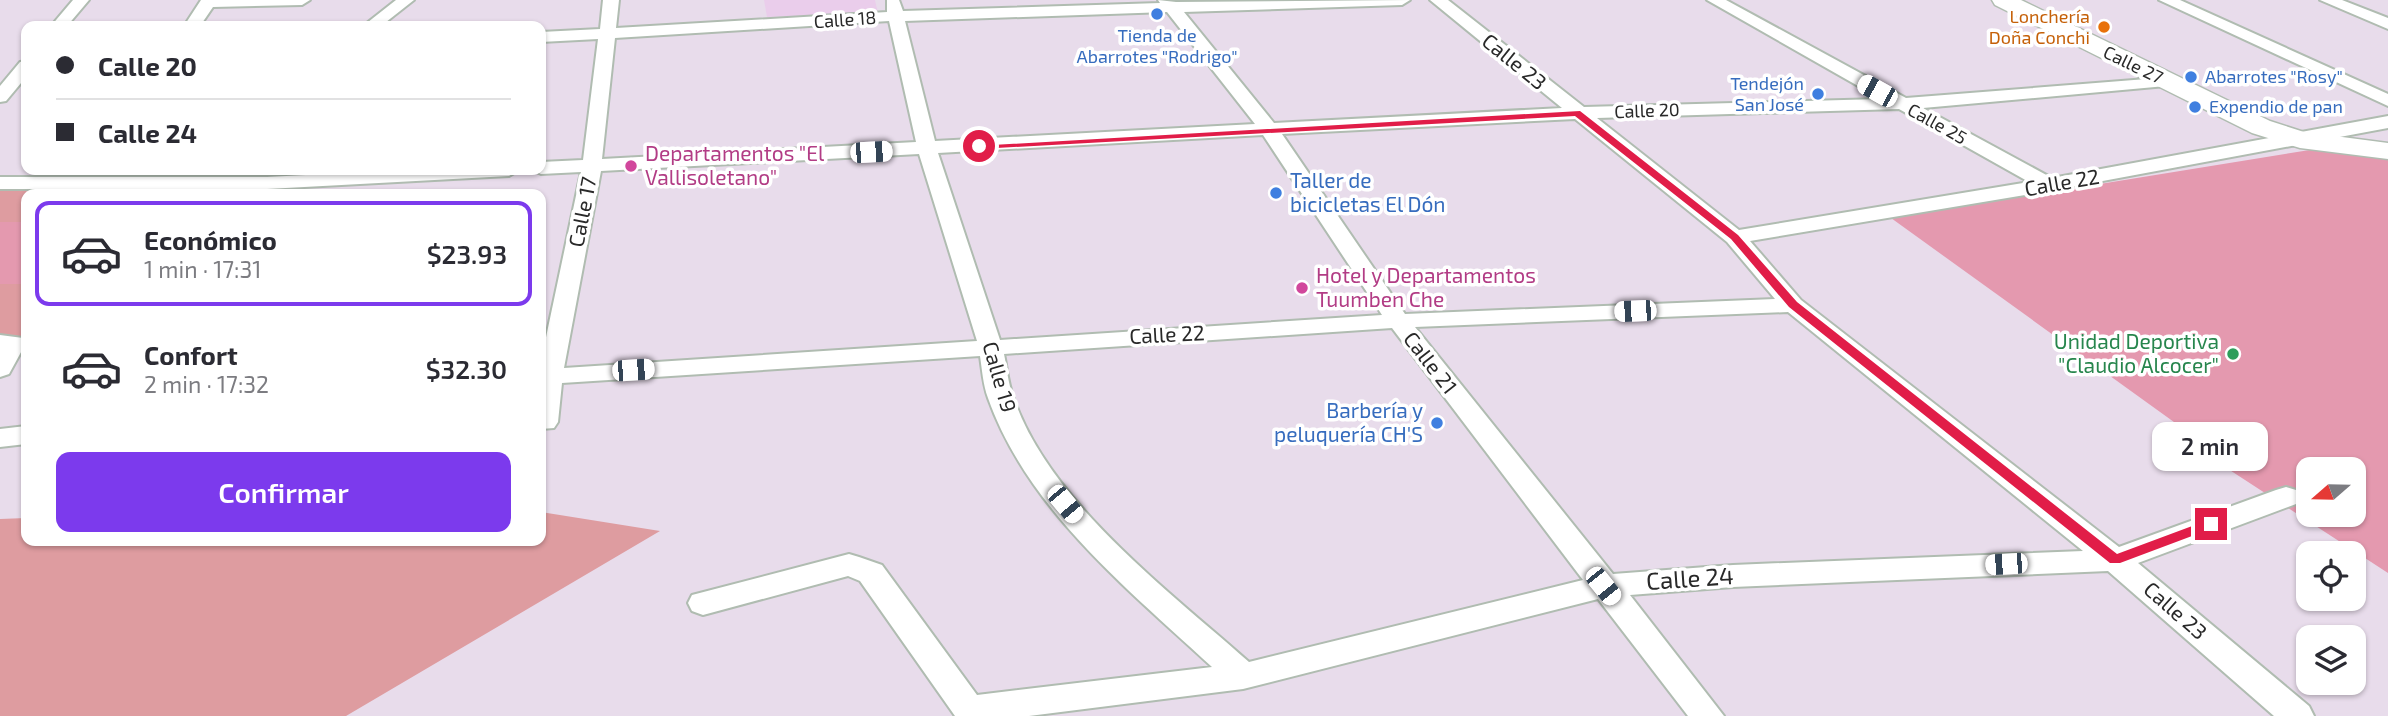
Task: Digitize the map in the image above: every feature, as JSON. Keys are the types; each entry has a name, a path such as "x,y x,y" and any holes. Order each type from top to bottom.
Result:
{"main road":[{"name":"Calle 27","path":"2003,0 2261,127 2300,140 2388,151"}],"street":[{"path":"63,21 81,0"},
{"path":"195,21 209,1 302,0"},
{"path":"378,21 406,0"},
{"name":"Calle 17","path":"546,372 592,165 611,0"},
{"name":"Calle 18","path":"546,37 607,34 895,8 1402,0"},
{"name":"Calle 23","path":"1437,0 1735,237 1793,304 2115,560 2297,716"},
{"name":"Calle 25","path":"1716,0 2049,185"},
{"path":"2167,0 2388,101"},
{"path":"2328,0 2388,24"},
{"name":"Calle 21","path":"1168,3 1268,128 1398,321 1707,716"},
{"name":"Calle 19","path":"895,8 927,150 990,345 1000,396 1020,440 1051,487 1107,553 1243,676"},
{"path":"0,97 21,72"},
{"name":"Calle 20","path":"546,168 927,150 1268,128 1577,113 1901,104 2166,81"},
{"name":"Calle 22","path":"1735,237 2049,185 2386,123"},
{"path":"158,183 169,175"},
{"path":"0,183 90,176 158,183 267,184 423,175"},
{"name":"Calle 22","path":"546,376 990,345 1398,321 1793,304"},
{"path":"0,369 7,343"},
{"path":"0,438 21,436"},
{"name":"Calle 24","path":"703,603 849,565 871,573 969,710 1243,676 1603,586 1732,576 2115,560 2286,497"}],"shaded area":[{"path":"764,0 875,0 878,13 767,17"},
{"name":"Unidad Deportiva \"Claudio Alcocer\"","path":"2316,149 2388,157 2388,573 2366,559 2366,541 2339,541 2317,527 2366,527 2366,457 2296,457 2296,513 2179,437 2192,435 1891,218"},
{"path":"0,184 199,189 21,189 21,341 0,341"},
{"path":"0,222 21,222 21,284 0,284"},
{"path":"546,513 660,531 346,716 0,716 0,519 21,518 21,546 546,546"}],"place":[{"name":"Tienda de Abarrotes \"Rodrigo\"","path":"1157,14"},
{"name":"Lonchería Doña Conchi","path":"2104,27"},
{"name":"Abarrotes \"Rosy\"","path":"2191,77"},
{"name":"Tendejón San José","path":"1818,94"},
{"name":"Expendio de pan","path":"2195,107"},
{"name":"Departamentos \"El Vallisoletano\"","path":"631,166"},
{"name":"Taller de bicicletas El Dón","path":"1276,193"},
{"name":"Hotel y Departamentos Tuumben Che","path":"1302,288"},
{"name":"Unidad Deportiva \"Claudio Alcocer\"","path":"2233,354"},
{"name":"Barbería y peluquería CH'S","path":"1437,423"}],"route":[{"path":"979,146 1577,113 1735,237 1793,304 2115,560 2211,524"}]}
